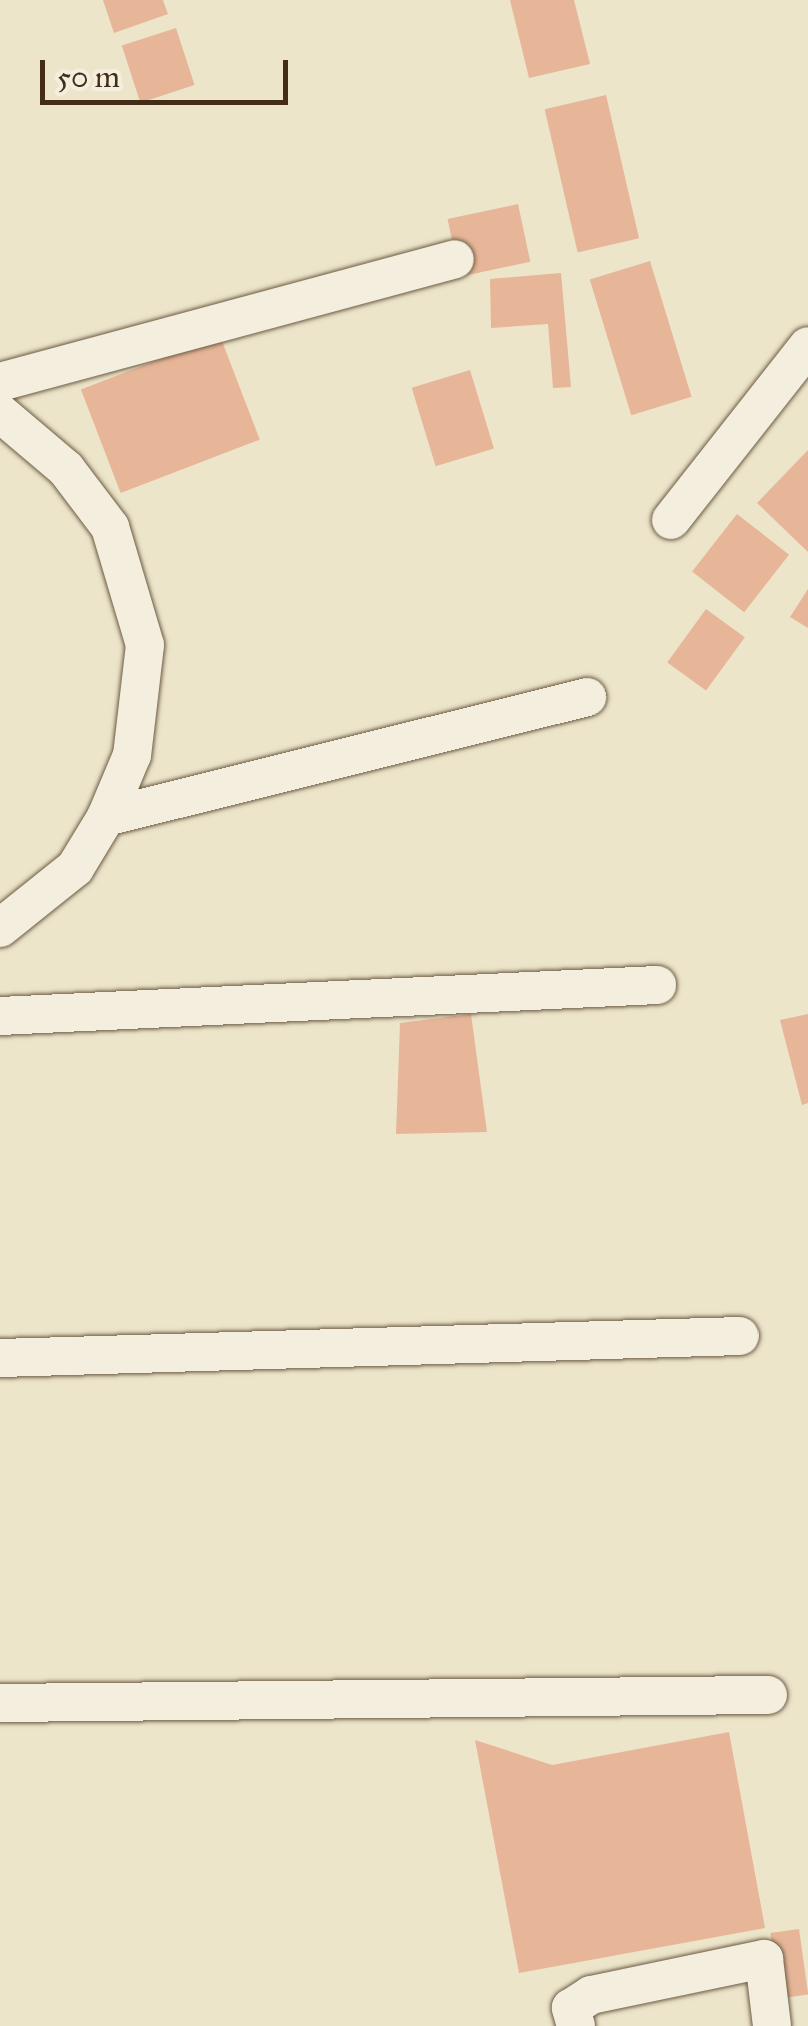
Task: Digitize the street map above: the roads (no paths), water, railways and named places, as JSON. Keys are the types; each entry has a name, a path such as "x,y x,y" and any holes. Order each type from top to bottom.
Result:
{"street":[{"path":"0,382 455,258"},
{"path":"672,520 808,346"},
{"path":"0,413 66,470 110,528 133,594 145,696 106,817 75,868 0,928"},
{"path":"106,817 587,697"},
{"path":"0,1016 657,985"},
{"path":"0,1358 740,1336"},
{"path":"0,1703 768,1694"},
{"path":"576,2026 570,2008 591,1995 764,1958 772,2026"}]}
